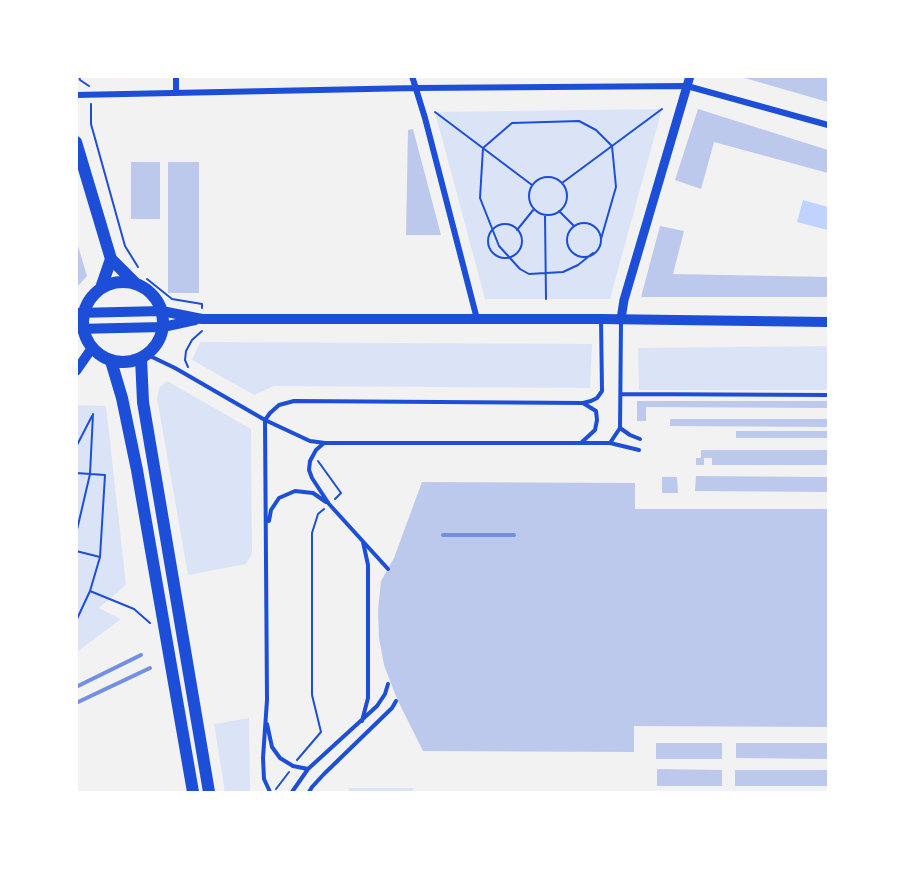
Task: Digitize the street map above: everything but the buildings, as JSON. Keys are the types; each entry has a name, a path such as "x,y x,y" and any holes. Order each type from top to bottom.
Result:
{"main road":[{"path":"76,142 111,259 101,288"},
{"path":"111,259 140,280 152,295 162,311 163,327 160,337 144,357 126,362 111,361 92,348 80,329 80,313 101,288 118,282 140,280"},
{"path":"80,313 162,311 202,319 621,319 828,322"},
{"path":"80,329 163,327 202,319"},
{"path":"76,371 92,348"},
{"path":"144,357 143,402 209,792"},
{"path":"111,361 124,405 137,470 193,792"}],"street":[{"path":"176,76 176,93"},
{"path":"412,76 477,319"},
{"path":"76,95 689,81 828,125"},
{"path":"621,319 624,300 689,81"}],"lane":[{"path":"272,792 264,779 263,758 266,720 265,420 279,405 294,401 583,403 597,398 602,391 601,319"},
{"path":"610,443 620,428 621,319"},
{"path":"144,357 175,368 265,420 304,439 325,442 582,442 610,443 639,450"},
{"path":"621,394 828,395"},
{"path":"582,442 595,430 597,420 596,411 583,403"},
{"path":"620,428 640,439"},
{"path":"325,442 310,461 309,470 312,478 329,504 388,569"},
{"path":"267,527 271,510 279,498 295,491 313,493 329,504"},
{"path":"362,721 368,698 368,565 363,542"},
{"path":"292,792 308,769 377,706 388,684"},
{"path":"309,792 324,774 392,708 396,701"},
{"path":"266,720 272,747 280,758 293,766 308,769"}],"path":[{"path":"79,76 80,80 88,85 91,123 125,246 139,269"},
{"path":"562,183 662,109"},
{"path":"435,112 532,185"},
{"path":"579,121 596,130 612,146 616,186 597,250 578,265 563,272 529,274 520,269 499,246 480,198 483,148 512,123 579,121"},
{"path":"546,177 557,179 562,183 566,194 565,203 559,211 545,215 534,209 529,196 532,185 546,177"},
{"path":"517,230 534,209"},
{"path":"559,211 574,226"},
{"path":"545,215 546,299"},
{"path":"593,254 578,255 570,249 568,234 574,226 583,223 592,225 601,239"},
{"path":"505,225 517,230 521,236 521,247 514,255 509,258 499,257 491,250 489,240 493,231 505,225"},
{"path":"140,280 171,299 202,304 202,331 192,340 184,360 188,367 197,372"},
{"path":"76,447 93,414 90,474 76,534"},
{"path":"272,792 321,732 312,695 312,533 318,514 341,493 313,455"},
{"path":"76,473 105,475 100,556 90,591 76,621"},
{"path":"76,551 100,556"},
{"path":"90,591 134,609 154,626"}],"shaded area":[{"path":"662,109 610,299 485,299 435,112"},
{"path":"200,342 592,344 590,388 274,386 254,395 192,360"},
{"path":"828,346 828,390 639,390 638,348"},
{"path":"167,381 251,429 252,554 246,564 188,575 157,398 159,388"},
{"path":"76,405 106,406 126,585 99,608 121,619 77,652"},
{"path":"249,718 250,792 225,792 214,724"},
{"path":"349,788 413,788 413,792 349,792"}],"water":[{"path":"803,200 828,207 828,230 797,222"}],"railway":[{"path":"443,535 514,535"},
{"path":"76,687 141,655"},
{"path":"76,703 150,668"}]}
